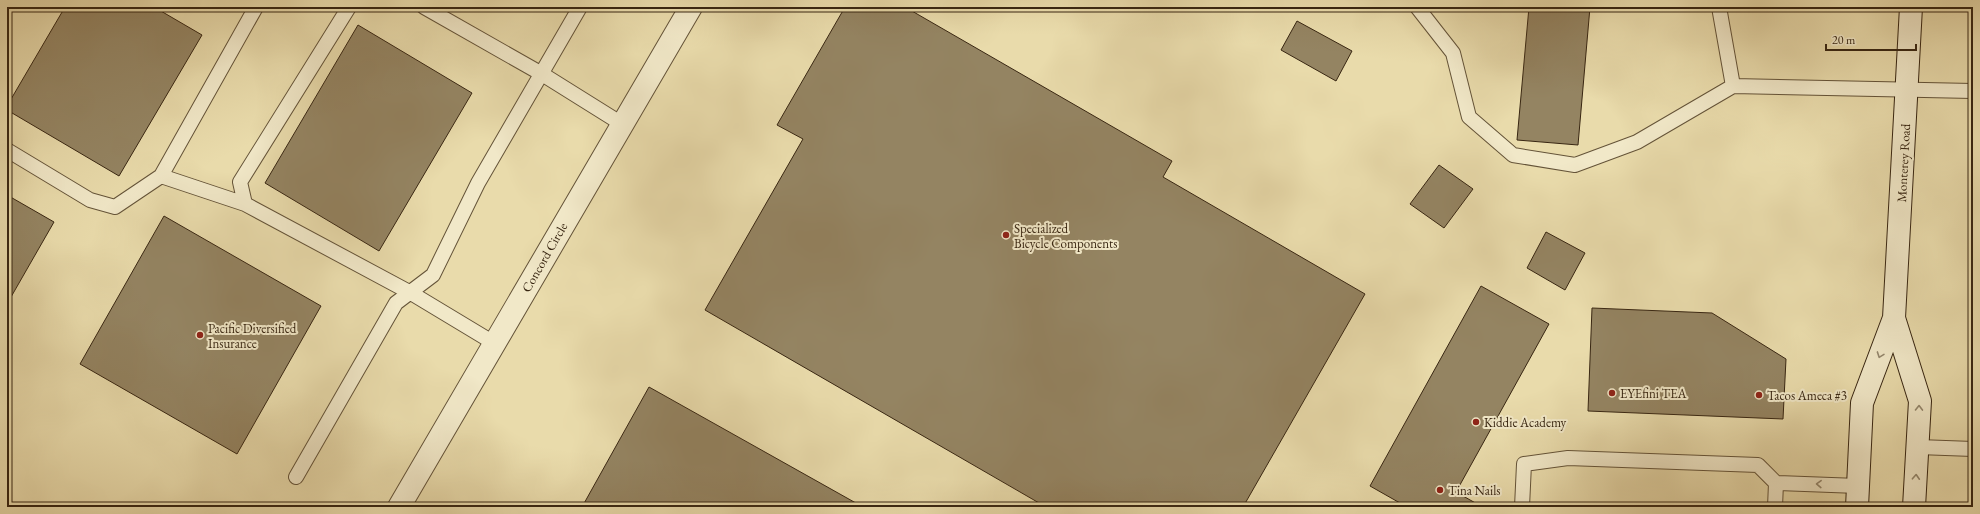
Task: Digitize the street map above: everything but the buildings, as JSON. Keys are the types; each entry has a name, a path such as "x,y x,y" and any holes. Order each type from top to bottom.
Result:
{"main road":[{"name":"Concord Circle","path":"399,507 691,7"},
{"name":"Monterey Road","path":"1857,507 1862,403 1894,318 1911,7"},
{"name":"Monterey Road","path":"1894,318 1920,401 1914,507"}],"lane":[{"path":"7,150 90,200 115,207 161,176 256,7"},
{"path":"245,204 240,182 349,7"},
{"path":"424,7 542,74 622,124"},
{"path":"296,478 396,303 433,275 478,183 580,7"},
{"path":"1417,7 1453,53 1469,117 1513,155 1575,165 1637,142 1733,86 1907,88 1973,91"},
{"path":"1719,7 1733,86"},
{"path":"161,176 245,204 411,293 494,343"},
{"path":"1918,447 1973,449"},
{"path":"1522,507 1524,464 1568,458 1758,465 1776,482 1858,486"},
{"path":"1775,507 1776,482"}],"place":[{"name":"Specialized Bicycle Components","path":"1006,235"},
{"name":"Pacific Diversified Insurance","path":"200,335"},
{"name":"EYEfini TEA","path":"1612,393"},
{"name":"Tacos Ameca #3","path":"1759,395"},
{"name":"Kiddie Academy","path":"1476,422"},
{"name":"Tina Nails","path":"1440,490"}]}
